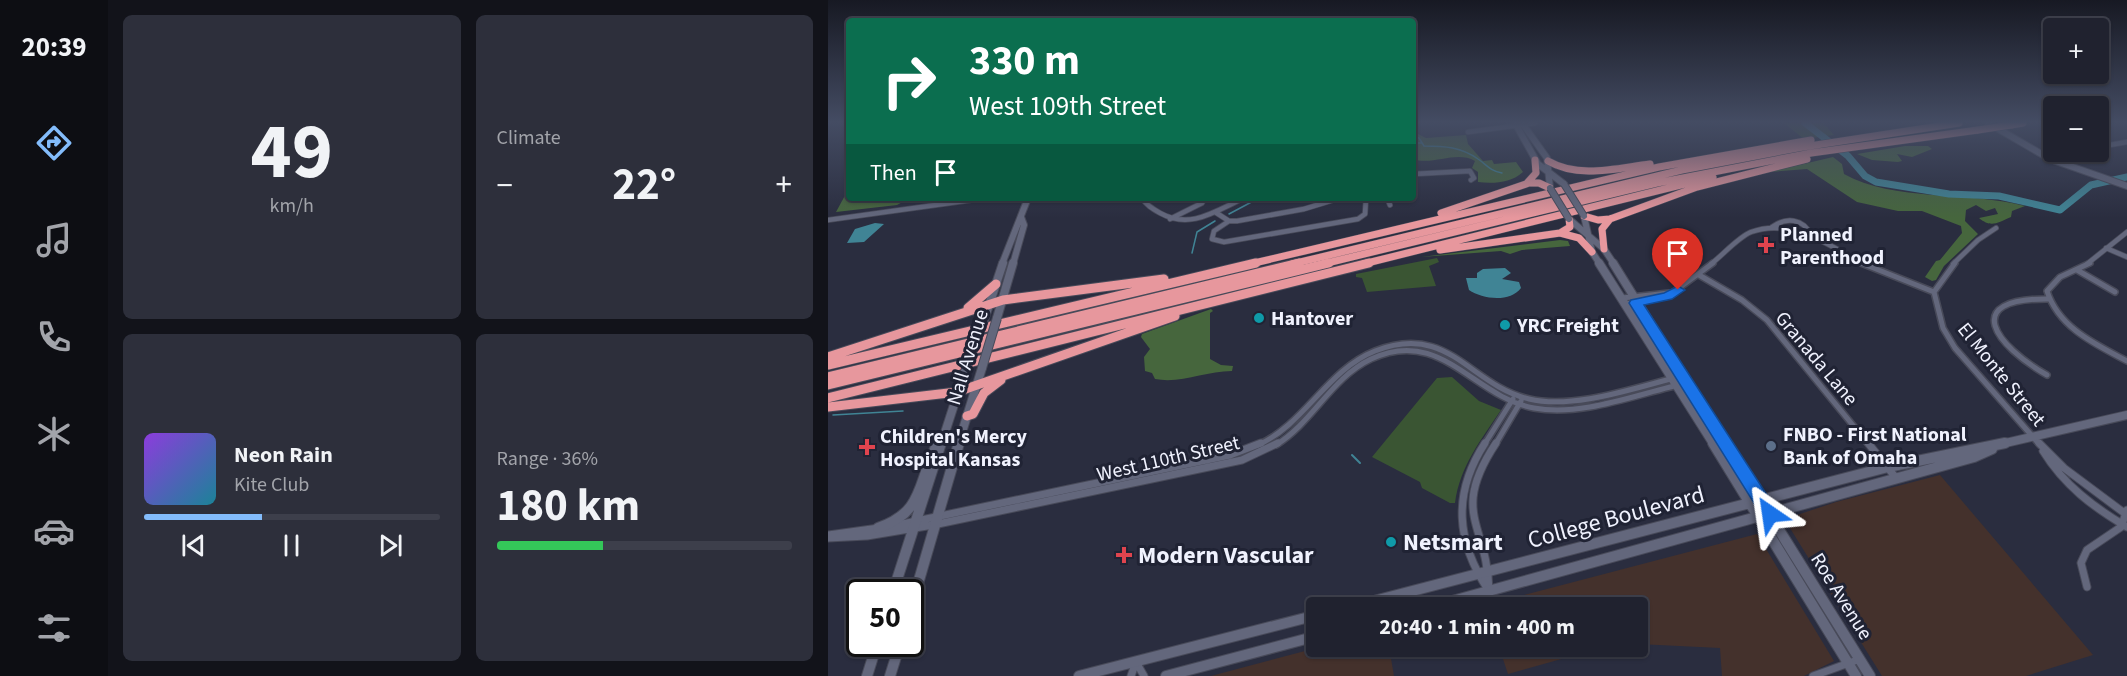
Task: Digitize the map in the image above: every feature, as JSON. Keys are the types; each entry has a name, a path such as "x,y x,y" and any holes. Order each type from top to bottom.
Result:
{"highway":[{"path":"1548,161 1557,168 1574,172 1746,155"},
{"path":"828,377 1640,180 1782,155"},
{"path":"828,384 1648,185 1786,155"},
{"path":"828,398 1706,178 1791,155"},
{"path":"1584,216 1598,220 1611,219 1794,155"},
{"path":"828,365 1393,229 1700,158"},
{"path":"1525,184 1536,173 1535,160"},
{"path":"1564,184 1564,179 1574,172"},
{"path":"1393,229 1525,184 1539,183 1550,188"},
{"path":"1560,233 1570,227 1569,219"},
{"path":"1604,249 1602,229 1611,219"},
{"path":"1390,257 1560,233 1579,238 1592,252"},
{"path":"828,357 1003,300 1217,272"},
{"path":"958,313 996,284"},
{"path":"828,407 957,392 1005,377 1214,301"},
{"path":"967,416 972,414 984,393 1005,377"}],"main road":[{"name":"Roe Avenue","path":"1533,155 1535,160 1564,184 1584,216 1592,252 1679,381 1728,447 1765,516 1854,661 1870,676"},
{"name":"Roe Avenue","path":"1543,155 1548,161 1550,188 1569,219 1604,249 1679,381 1699,421 1757,502"},
{"path":"2061,162 2127,186"},
{"name":"Nall Avenue","path":"897,579 957,392 990,304 1015,226 1027,201"},
{"name":"Nall Avenue","path":"919,579 1003,300 1024,225 1021,217"},
{"name":"College Boulevard","path":"1390,597 1888,467 1971,448 2032,438 2127,415"},
{"path":"1699,421 1718,432"},
{"path":"878,528 898,522 910,513 929,459 944,433"},
{"path":"1707,434 1728,447"},
{"name":"College Boulevard","path":"1467,597 1974,457 2002,444"},
{"path":"1079,676 1306,618"},
{"path":"1166,676 1306,639"},
{"path":"867,676 873,657"},
{"path":"890,676 896,657"},
{"name":"Roe Avenue","path":"1854,661 1856,676"}],"street":[{"path":"1416,174 1470,171 1474,178 1471,180"},
{"path":"828,220 964,201"},
{"path":"1144,201 1170,219 1189,223 1238,201"},
{"path":"1170,219 1203,201"},
{"path":"1330,201 1304,209 1228,221 1214,231 1212,239 1224,242 1358,219 1365,214 1366,201"},
{"path":"1388,201 1390,205"},
{"path":"1215,212 1228,221"},
{"path":"1624,301 1661,298 1700,275 1749,233 1772,227 1781,221 1792,220 1804,224 1811,235"},
{"path":"1772,227 1796,230 1811,235 1872,269 1934,292 1941,279 1980,239 1996,228"},
{"path":"2127,232 2116,237 2095,260 2052,281 2047,291 2057,311 2075,329 2127,361"},
{"path":"2106,248 2127,257"},
{"path":"2077,270 2115,292"},
{"name":"Granada Lane","path":"1700,275 1742,300 1767,320 1896,478"},
{"name":"El Monte Street","path":"1934,292 1943,328 1955,348 2032,438 2086,486 2127,513"},
{"path":"2047,375 2013,354 2000,339 1994,323 2000,308 2010,302 2049,299"},
{"name":"West 110th Street","path":"828,537 867,536 1227,464 1254,455 1291,434 1355,369 1384,355 1410,351 1441,356 1464,369 1488,390 1562,409 1611,400 1679,381"},
{"name":"West 110th Street","path":"1521,400 1557,401 1679,381"},
{"path":"1607,392 1611,400"},
{"path":"1489,591 1476,575 1461,516 1462,494 1469,470 1513,398"},
{"path":"1489,591 1490,571 1473,517 1472,495 1477,476 1508,429 1521,400"},
{"name":"El Monte Street","path":"2041,447 2054,470 2070,488 2124,526"},
{"path":"2087,587 2081,563 2087,550 2124,526 2127,513"},
{"path":"1461,516 1473,517"},
{"name":"West 110th Street","path":"828,537 878,528 915,525"},
{"path":"1813,676 1854,661"},
{"path":"1131,676 1136,662"},
{"path":"1136,662 1144,676"}],"shaded area":[{"path":"1940,475 2093,655 2026,676 1882,676 1788,525 1788,521 1791,517 1836,502"},
{"path":"1757,534 1834,661 1804,676 1722,676 1720,648 1648,644 1648,597 1517,597"},
{"path":"1306,651 1306,657 1391,657 1394,676 1211,676"},
{"path":"1503,657 1568,657 1508,674"}],"green space":[{"path":"1416,155 1477,155 1483,161 1492,160 1494,164 1516,162 1523,172 1502,182 1478,182 1478,172 1472,168 1475,161 1468,158 1452,157 1416,160"},
{"path":"1858,155 1897,155 1902,161 1898,162 1872,160"},
{"path":"1900,155 1918,155 1912,157"},
{"path":"1833,157 1842,164 1844,174 1885,189 2003,201 2025,206 2012,211 2011,217 1991,224 1979,218 1998,214 1995,208 1986,211 1976,205 1966,210 1965,221 1978,234 1944,266 1936,280 1932,281 1925,277 1936,261 1940,260 1962,233 1961,226 1922,211 1898,211 1857,202 1807,169 1769,172"},
{"path":"846,194 846,201 904,201 897,205 836,212"},
{"path":"1560,240 1568,241 1570,246 1522,250 1510,254 1501,251 1421,257"},
{"path":"1437,258 1439,262 1429,266 1436,286 1367,292 1362,278 1356,277 1356,274"},
{"path":"1211,309 1213,311 1210,313 1210,359 1221,365 1233,366 1232,371 1165,380 1155,379 1152,373 1145,371 1144,357 1150,349 1141,337 1142,334"},
{"path":"1452,377 1479,401 1501,410 1466,465 1455,503 1450,503 1422,488 1420,482 1372,457 1437,378"}],"water":[{"path":"875,223 884,224 864,242 847,243 855,229"},
{"path":"1505,268 1511,273 1502,279 1519,282 1521,288 1516,293 1496,298 1481,296 1469,290 1466,278 1477,278 1477,273 1483,269"}],"waterway":[{"path":"1470,155 1502,173"},
{"path":"1846,155 1865,176 1876,182 1949,194 1999,196 2060,210 2091,185 2127,177"},
{"path":"1229,214 1253,201"},
{"path":"1192,253 1197,232 1215,221"},
{"path":"833,415 903,411"},
{"path":"1352,455 1360,463"}],"place":[{"name":"Planned Parenthood","path":"1766,245"},
{"name":"Hantover","path":"1259,318"},
{"name":"YRC Freight","path":"1505,325"},
{"name":"FNBO - First National Bank of Omaha","path":"1771,446"},
{"name":"Children's Mercy Hospital Kansas","path":"867,447"},
{"name":"Netsmart","path":"1391,542"},
{"name":"Modern Vascular","path":"1124,555"}],"route":[{"path":"1678,290 1668,296 1636,303 1770,514"}]}
